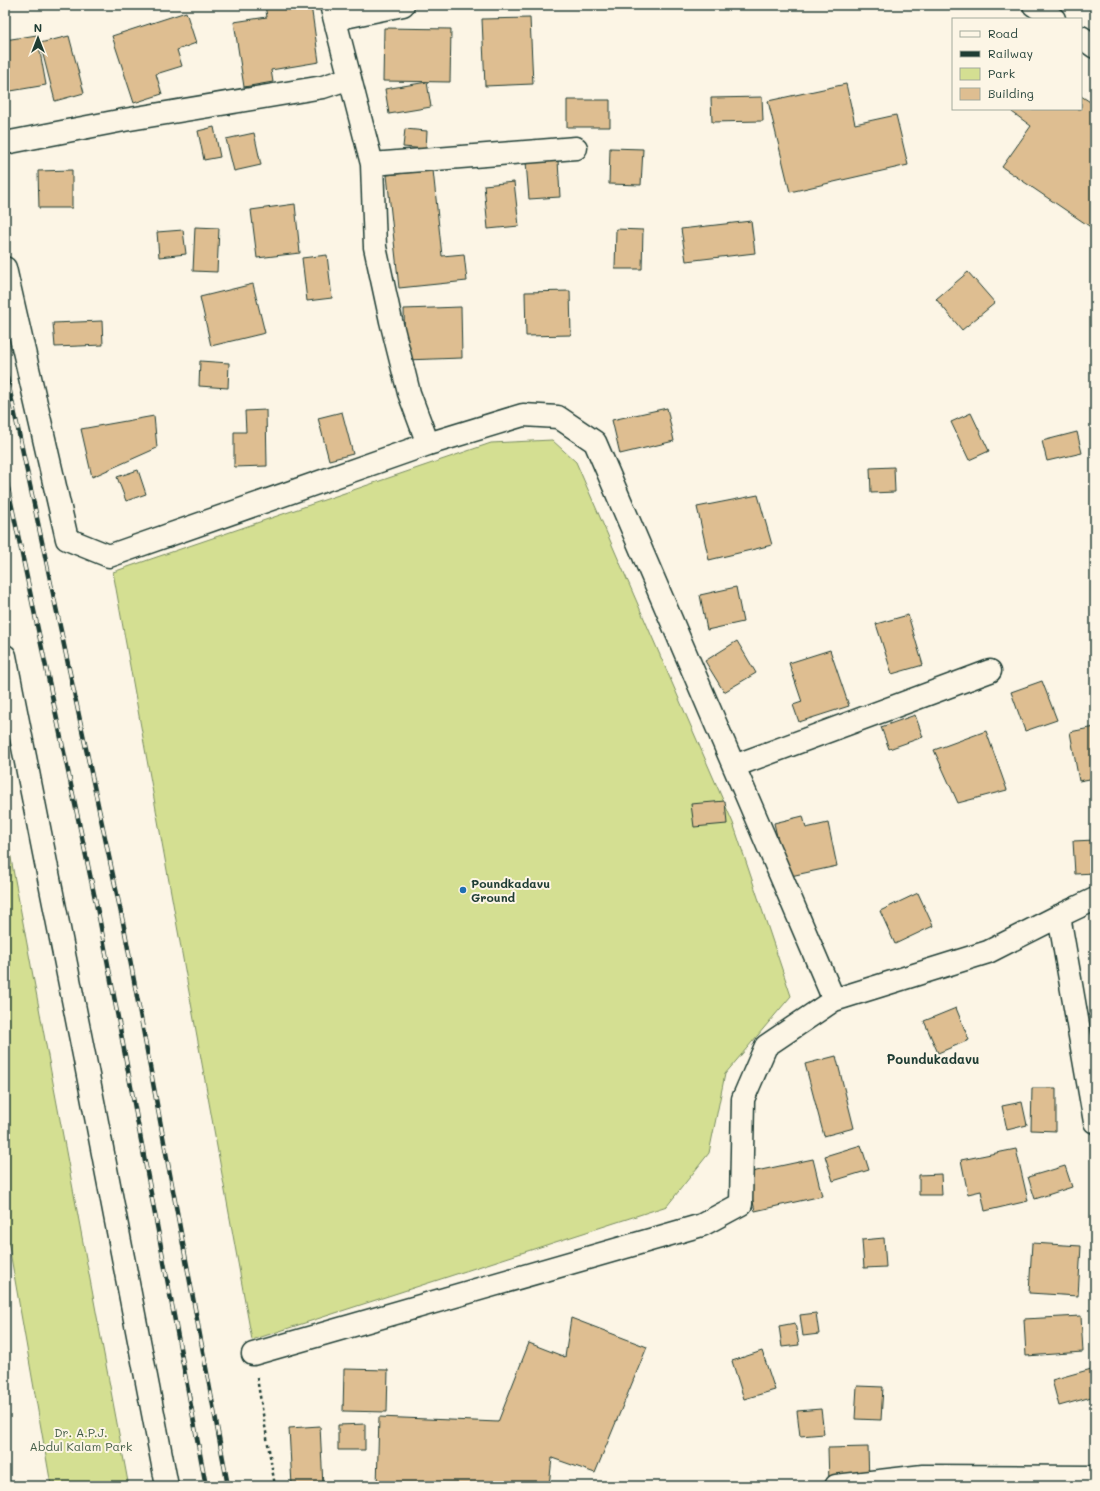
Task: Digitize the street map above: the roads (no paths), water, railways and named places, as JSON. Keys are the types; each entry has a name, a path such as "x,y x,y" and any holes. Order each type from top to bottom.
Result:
{"street":[{"path":"403,5 333,12 372,164 375,247 390,321 409,393 428,444"},
{"path":"1034,5 1053,18"},
{"path":"1082,38 1095,47"},
{"path":"5,143 124,120 323,87 350,78"},
{"path":"372,164 576,148"},
{"path":"5,268 67,539 109,556 428,444 523,415 558,417 595,442 834,1000"},
{"path":"5,656 167,1486"},
{"path":"734,766 990,670"},
{"path":"252,1354 702,1225 741,1204 743,1099 766,1046 834,1000 988,952 1095,899"},
{"path":"1059,916 1094,1110"},
{"path":"836,1486 923,1476 1095,1477"}],"railway":[{"path":"5,368 124,927 228,1486"},
{"path":"5,474 100,922 206,1486"}],"place":[{"name":"Poundkadavu Ground","path":"463,890"}],"district":[{"name":"Poundukadavu","path":"933,1058"}],"park label":[{"name":"Dr. A.P.J. Abdul Kalam Park","path":"81,1439"}]}
